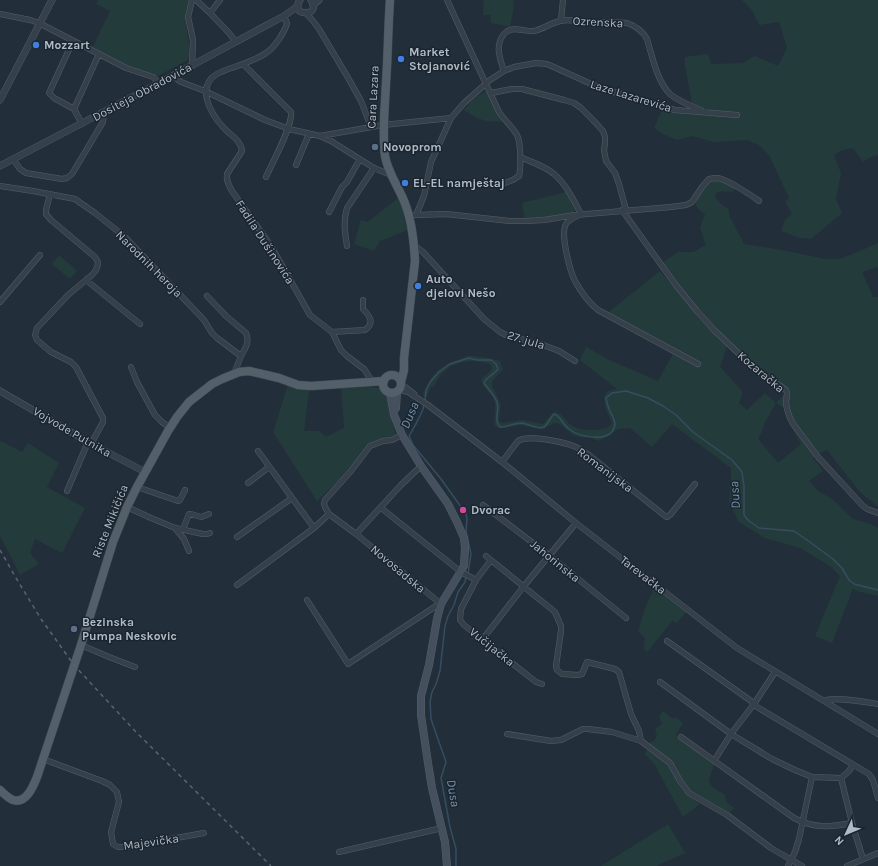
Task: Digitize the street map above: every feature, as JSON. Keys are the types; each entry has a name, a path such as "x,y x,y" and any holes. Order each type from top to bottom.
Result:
{"main road":[{"name":"Cara Lazara","path":"390,0 384,125 385,157 391,175 413,215 415,261 404,358 404,370 394,387"},
{"name":"Cara Lazara","path":"394,387 398,377 394,375 400,369 404,358"},
{"name":"Riste Mikičića","path":"0,790 13,800 20,800 24,798 32,789 81,645 113,542 127,507 170,428 189,402 222,378 240,372 249,371 311,386 372,381 394,387"},
{"name":"Riste Mikičića","path":"355,382 376,386 394,387"},
{"path":"394,387 393,412 402,435 421,466 448,504 458,522 464,538 464,566 462,573 441,604 421,696 421,715 430,775 445,842 447,866"}],"street":[{"path":"0,100 52,0"},
{"path":"192,0 188,17 193,40 192,66"},
{"path":"196,0 236,42"},
{"path":"210,13 220,0"},
{"path":"319,0 312,5 313,15 319,30"},
{"path":"447,0 503,118 518,136 520,157 519,176 499,185"},
{"path":"561,20 563,0"},
{"path":"301,5 319,30 358,95 371,127"},
{"name":"Dositeja Obradovića","path":"0,166 159,84 284,16 301,5 310,12 312,5"},
{"path":"0,14 39,23 126,68 153,78 159,84"},
{"path":"205,91 210,80 216,74 243,64 266,53 275,44 286,28 288,22 284,16"},
{"name":"Ozrenska","path":"504,71 499,44 501,38 509,30 514,29 533,31 561,20 628,23 635,26 647,39 660,78 669,93 684,103 710,113"},
{"path":"73,41 49,93 54,98 74,109 82,124"},
{"path":"74,109 99,54"},
{"name":"Laze Lazarevića","path":"413,215 424,196 431,162 451,118 464,103 490,80 504,71 514,67 536,63 547,64 591,84 632,98 675,110 737,115"},
{"path":"243,64 291,112 292,116 289,129 266,177"},
{"path":"173,76 181,82 205,91 265,120 289,129 320,136 374,168 391,175"},
{"name":"Kozaračka","path":"491,93 512,89 522,89 564,100 574,103 593,120 602,131 605,143 604,150 606,161 615,173 624,210 675,284 710,325 758,372 786,390 786,403 790,418 805,440 818,457 862,505 867,509 878,513"},
{"name":"Fadila Dušinovića","path":"205,91 207,101 214,116 234,137 242,148 242,151 226,178 232,191 271,246 310,315 332,332 342,350 347,356 364,369 372,381"},
{"path":"13,159 20,169 26,173 62,179 67,178 72,174 103,122 104,112"},
{"path":"320,136 384,125 451,118"},
{"path":"296,165 302,154 309,134"},
{"path":"520,157 554,174 569,192 581,214"},
{"path":"329,212 342,187 347,182 360,159"},
{"path":"347,246 344,227 347,208 374,168"},
{"path":"413,215 446,214 510,221 526,221 544,220 581,214 671,207 686,205 692,202 702,186 709,179 717,178 729,182 759,201"},
{"name":"Narodnih heroja","path":"0,186 75,199 95,213 125,237 204,320 217,338 241,356"},
{"path":"50,194 46,214 51,220 95,257 98,262 95,272 68,295 42,322 37,328 35,335 37,340 51,352 71,362 76,367 103,418 103,422 90,443 67,491"},
{"path":"581,214 565,225 565,244 574,279 592,305 598,310 698,364"},
{"name":"27. jula","path":"414,245 423,252 484,319 500,332 559,351 575,361"},
{"path":"0,302 40,255"},
{"path":"86,280 140,324"},
{"path":"207,296 247,336 248,341 234,374"},
{"path":"332,332 365,330 369,327 370,318 363,309 363,300"},
{"path":"131,367 137,382 155,415 170,428"},
{"name":"Tarevačka","path":"394,387 408,392 424,402 502,462 576,523 737,648 878,734"},
{"name":"Vojvode Putnika","path":"0,391 90,443 145,472"},
{"path":"237,585 314,528 330,514 325,508 325,500 351,471 370,446 392,440 402,435"},
{"name":"Romanijska","path":"502,462 518,441 525,438 560,442 576,447 667,517 695,484"},
{"path":"258,451 314,528"},
{"path":"356,534 400,486 421,466"},
{"path":"248,483 269,467"},
{"path":"137,487 178,501 185,490"},
{"path":"238,537 292,498"},
{"name":"Jahorinska","path":"483,505 550,556 626,618"},
{"path":"127,507 175,528 203,534 210,533"},
{"path":"381,508 462,573 474,580 491,560"},
{"path":"184,529 189,514 201,517 210,514"},
{"name":"Novosadska","path":"330,514 441,604"},
{"path":"482,640 576,523"},
{"path":"175,528 184,539 189,551"},
{"path":"486,556 555,612 561,626 556,666 562,674 578,676 582,674 587,662 615,669 619,672 631,714 639,731 641,741"},
{"name":"Vučijačka","path":"474,580 461,610 460,620 482,640 536,682 542,684"},
{"path":"307,600 348,664 441,604"},
{"path":"667,641 754,704 869,774 873,780 878,798"},
{"path":"81,645 135,667"},
{"path":"714,761 775,672"},
{"path":"660,682 732,734 772,759 795,770 812,777 841,778 853,765"},
{"path":"824,701 851,700 878,704"},
{"path":"507,734 551,741 561,740 583,729 588,729 612,732 641,741 670,763 689,793 727,815 771,848 802,866"},
{"path":"681,737 794,818 814,825 825,826 852,823"},
{"name":"Majevička","path":"43,759 102,781 110,785 117,792 118,802 111,832 113,844 118,847 126,847 204,833"},
{"path":"788,866 795,852 799,839 812,777"},
{"path":"841,778 863,860"},
{"path":"339,852 442,828"},
{"path":"848,866 878,853"}],"green space":[{"path":"98,0 189,0 185,16 190,52 188,60 156,77 128,68 92,49 110,11 96,4"},
{"path":"484,0 513,0 514,5 510,27 491,23 490,15 483,15"},
{"path":"742,0 878,0 878,155 863,162 853,148 842,150 834,155 841,173 836,199 842,213 811,239 800,238 781,231 785,220 792,214 785,202 789,198 769,155 759,145 748,140 713,142 693,136 677,140 654,128 662,110 693,113 685,66 685,57 708,54 711,64 742,63 755,56 778,66 787,48 779,22 759,25 752,10"},
{"path":"487,91 503,122 486,121 477,118 464,110 474,99"},
{"path":"717,179 735,188 733,192 720,192 716,193 715,195 719,202 729,210 729,215 744,244 825,259 840,259 878,243 878,270 877,267 862,272 873,297 878,297 878,507 860,492 827,450 813,458 823,471 809,481 819,492 831,498 853,519 871,524 878,528 878,596 856,591 853,588 832,643 815,636 840,576 830,566 800,548 765,538 739,522 729,501 731,468 672,424 652,447 630,428 618,429 599,441 588,437 573,435 560,424 554,423 541,429 520,425 498,428 494,424 494,399 481,380 490,372 492,368 491,365 480,361 472,361 454,365 441,375 434,386 431,387 426,398 423,395 432,377 441,368 466,356 483,357 500,361 503,370 492,383 492,387 500,404 499,421 502,423 524,420 543,424 554,412 562,415 571,425 580,429 599,430 609,426 612,423 605,407 604,396 608,391 617,389 580,360 586,347 609,360 658,381 673,354 605,315 660,271 705,325 727,346 720,367 743,392 739,403 747,410 765,393 776,403 789,389 765,376 716,328 662,263 678,252 693,252 706,245 700,227 705,214 697,208 696,203 706,185","holes":["776,403 784,408 789,423 801,444 778,463 758,439 765,422"]},
{"path":"566,192 575,209 573,213 525,219 522,203"},
{"path":"398,198 407,230 380,241 374,251 354,244 361,220 368,222"},
{"path":"59,255 77,271 70,279 52,264"},
{"path":"288,385 309,390 304,431 319,431 326,437 344,428 341,388 379,388 388,397 389,411 396,435 372,442 338,481 317,501 273,432"},
{"path":"1,441 22,452 28,443 59,463 47,487 85,508 62,553 35,539 30,553 39,564 20,575 0,536"},
{"path":"654,587 686,612 677,623 672,621 648,651 646,651 644,649 645,638 638,631"},
{"path":"663,711 673,719 675,717 683,723 676,735 714,764 709,780 711,786 725,795 726,802 734,808 729,813 691,792 680,777 677,770 649,746 650,742 654,741 657,736 655,729 662,724 659,717"},
{"path":"647,750 666,763 683,791 700,804 683,817 655,765 645,754"},
{"path":"668,824 685,853 656,866 601,866"}],"waterway":[{"name":"Dusa","path":"425,401 426,390 431,381 439,372 450,364 469,358 477,360 491,360 496,364 498,369 486,379 484,383 493,394 497,402 497,421 500,427 522,423 542,428 554,414 574,432 593,437 606,436 611,433 615,426 615,421 606,398 612,393 626,391 648,398 676,415 693,432 732,460 742,472 744,486 744,515 748,520 759,528 794,531 833,559 842,568 849,580 854,584 878,590"},
{"name":"Dusa","path":"424,405 423,410 409,436 413,445 441,479 466,514 466,531 471,554 468,574"},
{"name":"Dusa","path":"456,866 456,849 450,827 441,778 446,762 431,719 430,702 440,671 445,626 458,592 465,582 466,577"}],"railway":[{"path":"0,550 41,619 74,665 135,731 271,866"}],"place":[{"name":"Mozzart","path":"36,45"},
{"name":"Market Stojanović","path":"401,59"},
{"name":"Novoprom","path":"375,147"},
{"name":"EL-EL namještaj","path":"405,183"},
{"name":"Auto djelovi Nešo","path":"418,286"},
{"name":"Dvorac","path":"463,510"},
{"name":"Bezinska Pumpa Neskovic","path":"74,629"}]}
